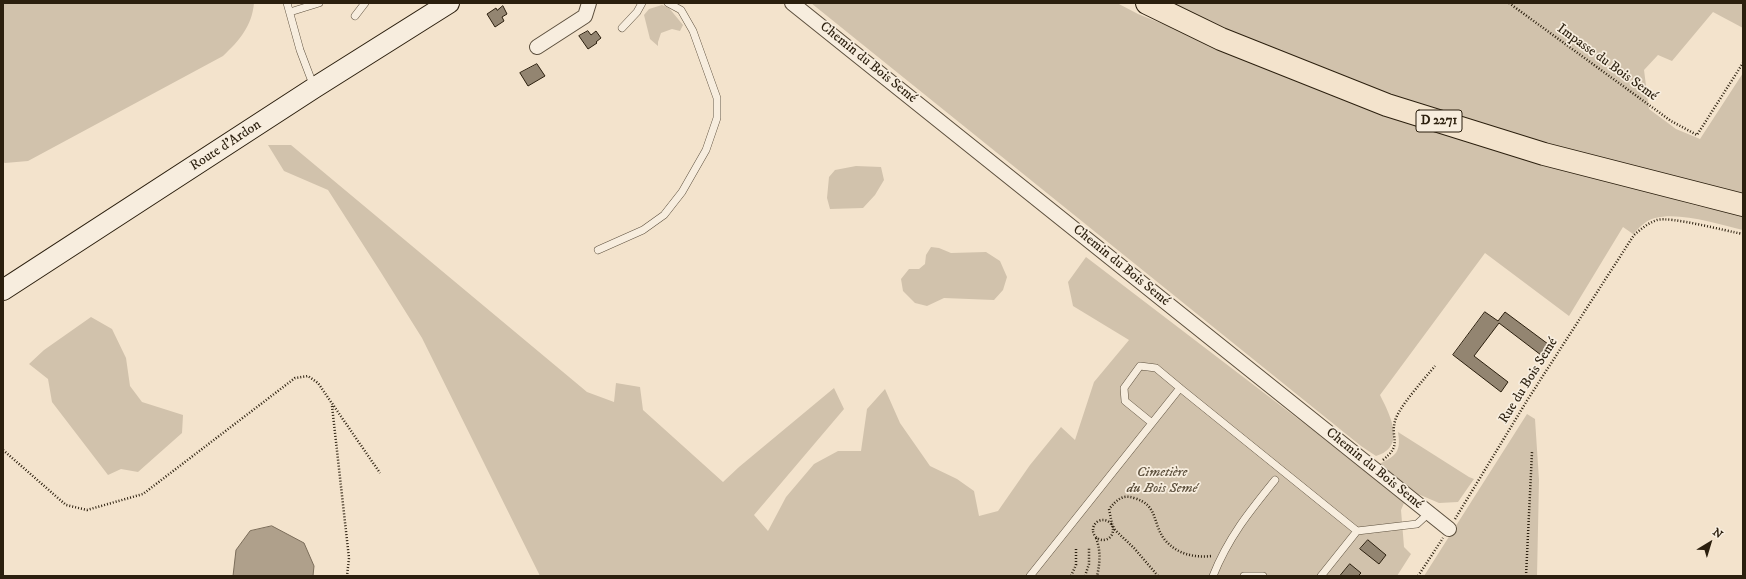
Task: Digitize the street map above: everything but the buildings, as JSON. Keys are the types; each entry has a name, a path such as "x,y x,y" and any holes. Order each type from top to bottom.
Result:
{"highway":[{"name":"D 2271","path":"1147,3 1221,39 1387,105 1544,154 1743,205"}],"main road":[{"name":"Route d'Ardon","path":"3,290 314,88 449,3"}],"street":[{"path":"537,47 585,16 589,3"},
{"name":"Chemin du Bois Semé","path":"792,3 1449,529"}],"lane":[{"path":"287,3 300,50 314,88"},
{"path":"290,12 319,3"},
{"path":"355,16 365,3"},
{"path":"622,28 638,12 642,3"},
{"path":"598,250 643,230 664,216 682,192 706,150 717,118 717,98 693,31 681,10 668,3"},
{"path":"1152,423 1125,401 1124,388 1140,366 1156,368 1357,531"},
{"path":"1030,576 1180,388"},
{"path":"1213,576 1222,555 1243,519 1275,480"},
{"path":"1321,576 1357,531 1416,524 1429,513"},
{"path":"1244,576 1263,576"}],"path":[{"name":"Impasse du Bois Semé","path":"1508,3 1671,121 1697,135 1743,62"},
{"name":"Rue du Bois Semé","path":"1418,576 1449,529 1528,399 1634,235 1646,225 1659,219 1674,220 1743,234"},
{"path":"1361,458 1381,461 1392,451 1396,443 1395,421 1406,402 1435,366"},
{"path":"3,450 66,505 87,510 143,494 295,378 308,376 318,383 380,473"},
{"path":"332,404 349,558 347,576"},
{"path":"1526,576 1532,452"},
{"path":"1096,538 1103,540 1109,538 1114,531 1109,509 1120,498 1126,496 1147,503 1158,524 1161,535 1179,552 1204,557 1222,555"},
{"path":"1097,576 1100,562 1099,546 1093,531 1096,523 1103,520 1112,524 1115,530 1134,548 1158,576"},
{"path":"1085,576 1089,564 1089,547"},
{"path":"1071,576 1076,565 1076,549"}],"green space":[{"path":"3,3 254,3 248,26 234,45 223,56 28,161 5,163 3,162"},
{"path":"811,3 1117,3 1138,14 1421,127 1694,205 1743,216 1743,230 1676,216 1649,220 1633,234 1623,227 1569,316 1485,253 1380,395 1391,421 1394,438 1391,445 1385,452 1376,456 1361,446"},
{"path":"1171,3 1743,3 1743,28 1713,12 1672,61 1658,55 1644,70 1649,109 1676,129 1700,139 1743,73 1743,193 1596,158 1523,138 1451,115 1380,91 1309,64 1240,35"},
{"path":"662,5 669,8 683,25 680,31 672,29 661,33 658,46 650,39 644,15 649,9"},
{"name":"Cimetière du Bois Semé","path":"268,145 291,145 587,392 614,402 616,383 640,387 643,410 723,482 834,388 844,409 754,515 768,531 786,497 814,464 838,451 861,451 867,409 885,389 900,423 930,466 957,479 974,491 979,516 998,511 1030,465 1061,427 1075,440 1094,382 1129,340 1073,306 1068,282 1086,257 1310,428 1404,503 1401,510 1404,547 1411,554 1397,576 540,576 422,338 380,271 328,190 284,171"},
{"path":"856,166 881,167 884,180 875,195 863,208 830,209 827,198 829,177 835,170"},
{"path":"931,247 939,248 951,253 986,252 1000,261 1007,277 1003,290 994,300 944,298 927,306 915,303 903,291 901,279 909,269 919,269 925,264 926,255"},
{"path":"91,317 112,329 126,358 130,386 142,402 183,415 182,433 138,472 121,469 108,475 52,402 48,379 29,364 44,350"},
{"path":"1527,414 1535,419 1539,480 1537,576 1424,576"},
{"path":"1398,432 1474,479 1458,502 1439,503 1418,494 1379,464 1390,458 1396,452 1399,444"}],"shaded area":[{"path":"272,526 304,543 314,566 313,576 233,576 236,550 250,531"}]}
